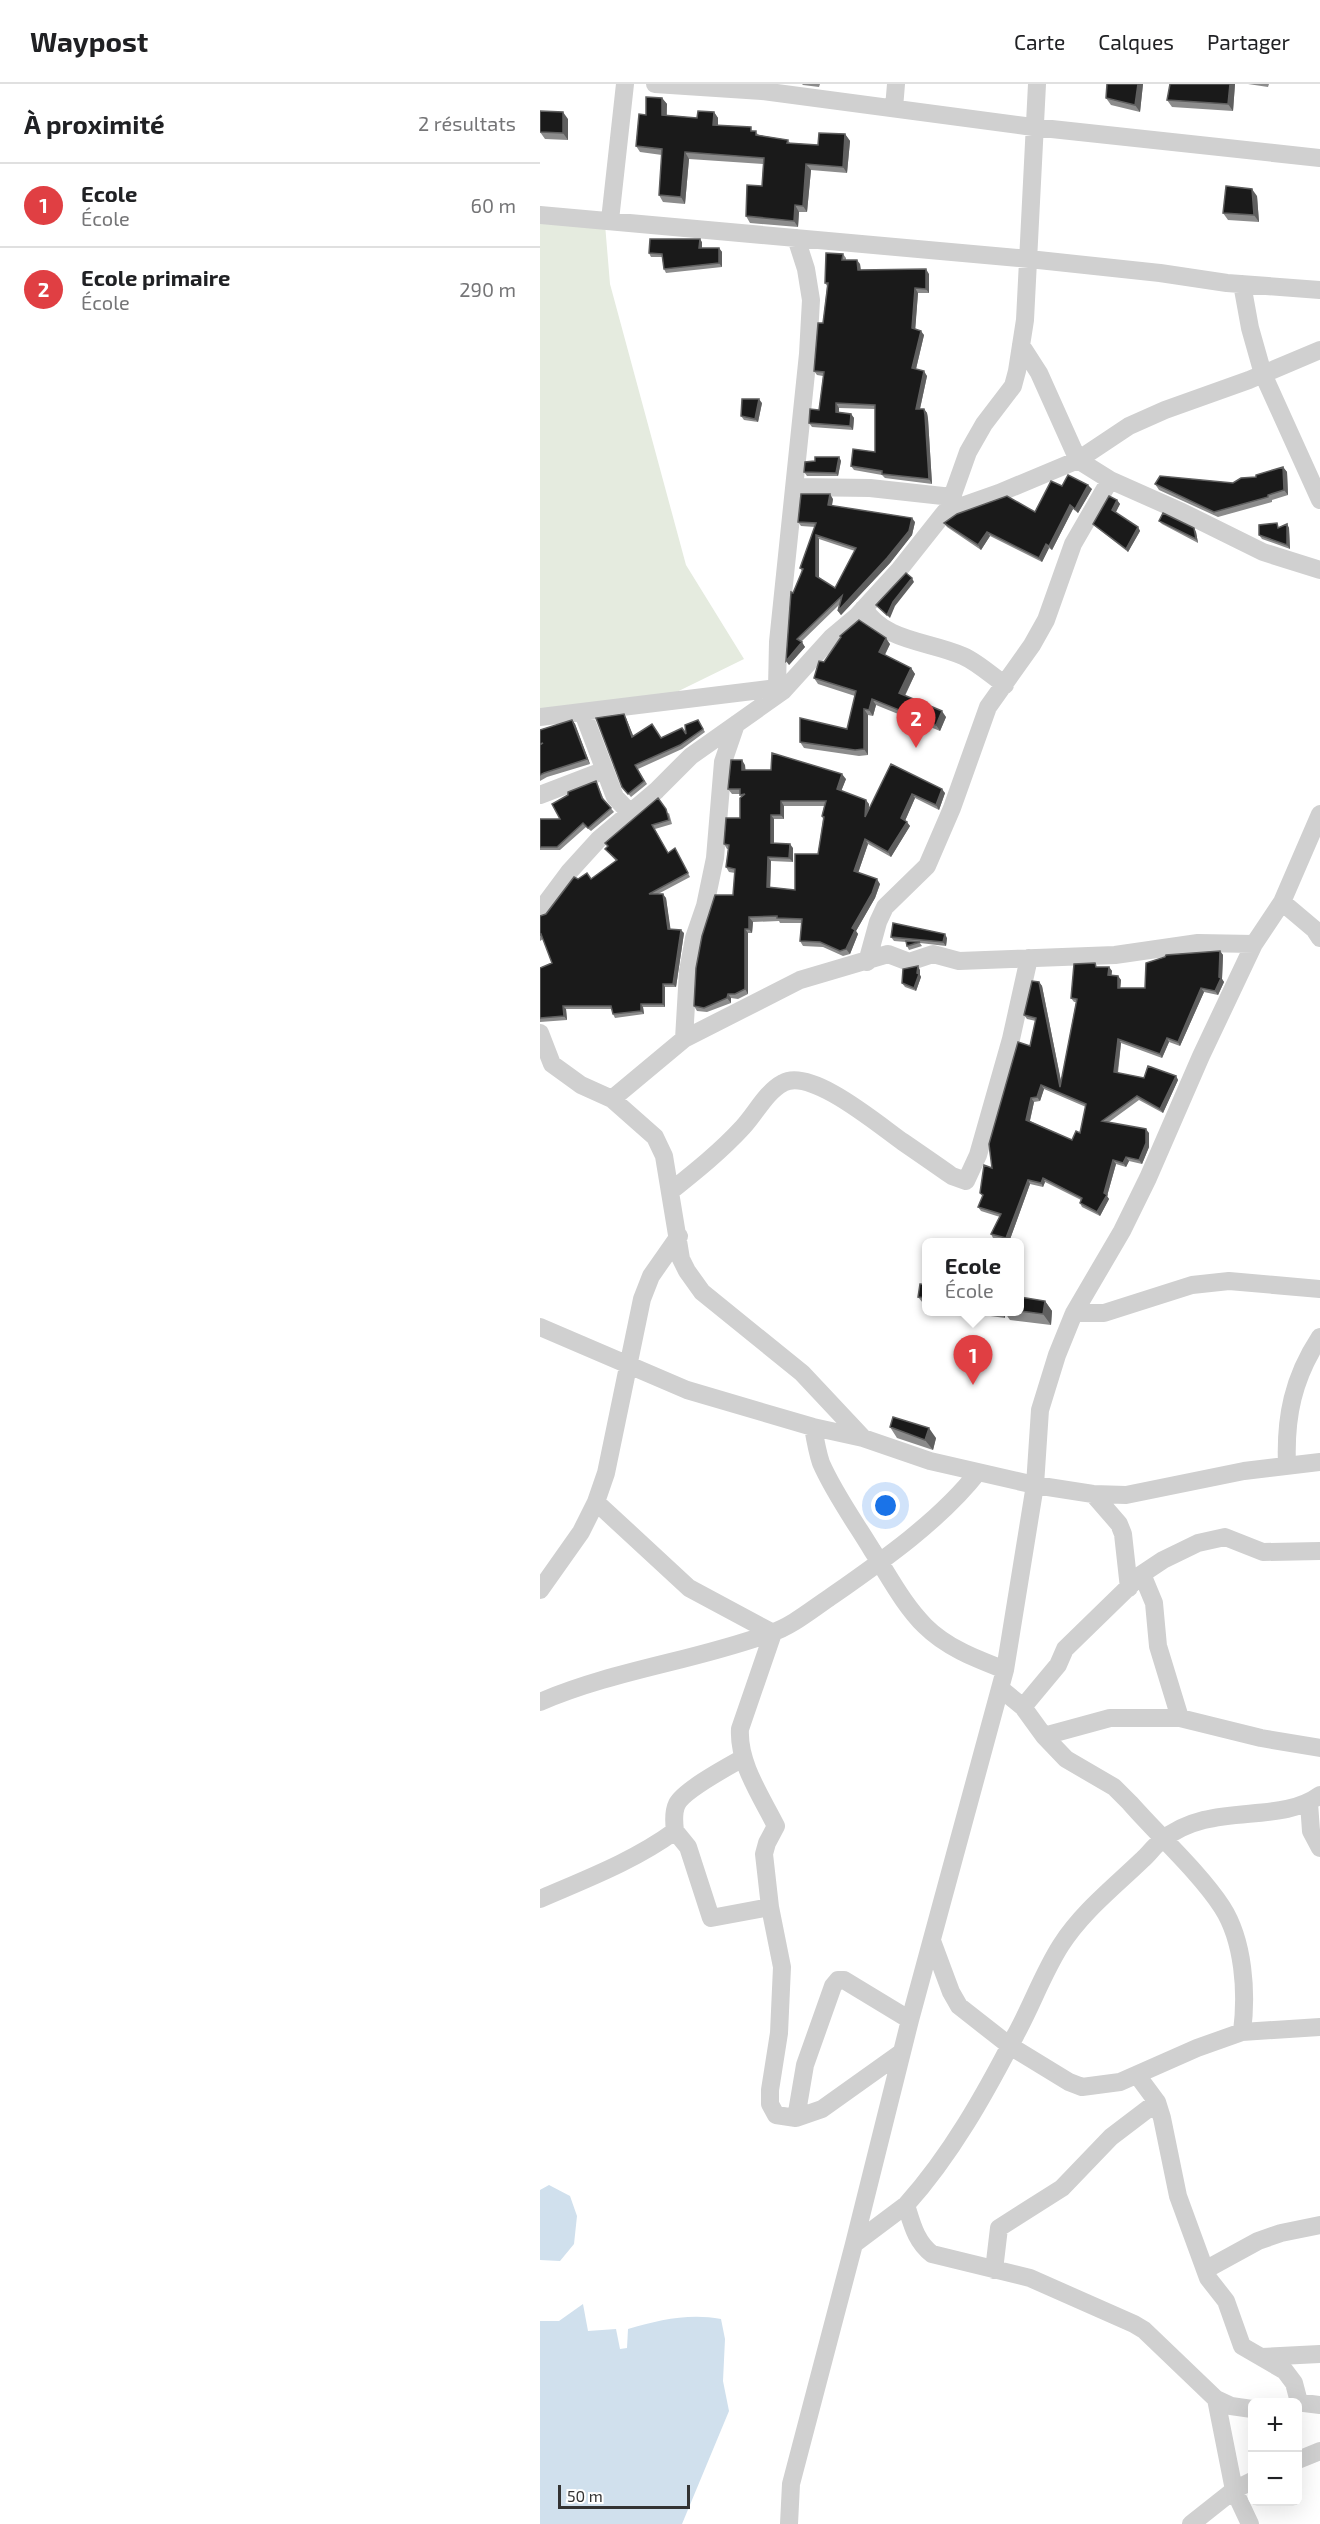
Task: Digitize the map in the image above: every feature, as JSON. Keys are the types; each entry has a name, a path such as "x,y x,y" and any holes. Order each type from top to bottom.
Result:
{"street":[{"path":"610,220 625,84"},
{"path":"655,84 762,88 1034,126 1320,158"},
{"path":"894,108 896,84"},
{"path":"540,911 584,856 691,756 780,690 864,608 899,570 948,505 968,452 984,424 1013,386 1021,345 1029,259 1037,84"},
{"path":"540,215 1029,259 1242,284 1320,290"},
{"path":"780,690 778,642 795,487 811,300 806,269 796,238"},
{"path":"1242,284 1250,328 1263,374 1320,500"},
{"path":"1021,345 1039,374 1078,460 1110,480 1263,552 1320,570"},
{"path":"795,487 870,488 948,505 999,493 1078,460 1129,426 1320,350"},
{"path":"867,962 878,922 885,907 927,866 952,808 988,707 1032,645 1046,620 1073,544 1110,480"},
{"path":"864,608 871,619 900,636 963,656 1005,685"},
{"path":"540,717 780,690"},
{"path":"583,713 615,797 630,813"},
{"path":"684,1039 688,971 693,938 705,906 715,858 723,762 736,724"},
{"path":"540,795 605,770"},
{"path":"789,2524 791,2484 910,2020 1005,1670 1035,1485 1040,1410 1074,1312 1122,1231 1254,944 1282,902 1320,814"},
{"path":"1282,902 1314,929 1320,938"},
{"path":"612,1099 684,1039 800,980 888,954 909,962 933,954 959,961 1115,955 1198,943 1254,944"},
{"path":"671,1191 704,1165 744,1126 773,1090 790,1080 799,1080 824,1089 851,1104 952,1176 966,1181 978,1155 1011,1039 1029,958"},
{"path":"540,1033 552,1064 548,1072 612,1099 655,1137 664,1156 681,1259 702,1292 802,1373 863,1438"},
{"path":"540,1590 581,1532 596,1502 606,1473 645,1291 651,1276 679,1236"},
{"path":"1074,1312 1104,1313 1192,1285 1229,1281 1320,1289"},
{"path":"540,1327 687,1390 813,1427 863,1438 930,1461 1035,1485 1093,1494 1126,1495 1244,1471 1320,1462"},
{"path":"1287,1465 1287,1417 1310,1353 1320,1337"},
{"path":"813,1427 822,1465 901,1597 925,1626 958,1650 1005,1670"},
{"path":"540,1702 649,1667 773,1633 880,1563 961,1493 978,1472"},
{"path":"1093,1494 1119,1524 1123,1534 1129,1588"},
{"path":"596,1502 689,1588 773,1633"},
{"path":"1023,1707 1058,1665 1065,1649 1142,1574 1179,1552 1220,1537 1263,1552 1320,1551"},
{"path":"1142,1574 1154,1604 1158,1646 1180,1718"},
{"path":"773,1633 740,1729 743,1758 776,1826 766,1843 764,1854 770,1907 782,1967 770,2104 776,2115 796,2118 822,2109 902,2052"},
{"path":"1000,1689 1023,1707 1044,1736 1066,1759 1114,1787 1222,1907 1234,1935 1246,1992 1242,2032"},
{"path":"1044,1736 1110,1718 1180,1718 1261,1738 1320,1748"},
{"path":"743,1758 678,1802 674,1814 675,1832 688,1847 711,1918 770,1907"},
{"path":"854,2244 906,2205 966,2125 1010,2046 1062,1944 1109,1891 1162,1840 1189,1825 1213,1817 1270,1811 1315,1799 1311,1831 1320,1848"},
{"path":"540,1899 611,1869 675,1832"},
{"path":"932,1941 951,1992 959,2006 1010,2046 1069,2082 1082,2086 1120,2082 1197,2048 1242,2032 1320,2027"},
{"path":"796,2118 805,2065 833,1986 838,1980 844,1980 910,2020"},
{"path":"1137,2075 1157,2102 1178,2196 1208,2278 1226,2301 1242,2346 1285,2371 1294,2383 1296,2398"},
{"path":"994,2270 999,2228 1062,2188 1111,2137 1157,2102"},
{"path":"906,2205 916,2234 932,2254 1030,2278 1144,2330 1216,2399 1231,2406 1248,2408"},
{"path":"1205,2270 1258,2241 1281,2233 1320,2225"},
{"path":"1262,2357 1320,2354"},
{"path":"1216,2399 1234,2490 1250,2524"},
{"path":"1302,2403 1320,2405"},
{"path":"1302,2458 1320,2451"},
{"path":"1191,2524 1234,2490 1248,2483"}],"shaded area":[{"path":"540,223 605,224 610,284 686,565 744,659 644,708 540,719"}],"water":[{"path":"549,2185 570,2196 577,2216 574,2244 560,2261 540,2260 540,2190"},
{"path":"583,2304 588,2331 616,2329 620,2349 627,2348 628,2329 674,2318 721,2319 725,2339 723,2381 729,2411 682,2524 540,2524 540,2321 559,2321"}],"building":[{"path":"1107,84 1138,84 1135,105 1106,98"},
{"path":"1170,84 1230,84 1228,104 1167,100"},
{"path":"646,97 662,98 662,115 697,118 698,111 714,112 713,125 751,127 751,131 756,131 756,135 788,140 787,143 818,145 819,133 845,134 843,167 806,164 803,206 795,205 794,221 746,216 747,185 762,186 764,158 685,152 681,197 659,195 662,149 636,146 639,114 646,115"},
{"path":"540,111 563,112 563,133 540,132"},
{"path":"1226,186 1252,189 1254,215 1223,213"},
{"path":"650,239 700,239 699,248 719,248 719,263 664,269 662,254 649,253"},
{"path":"826,253 843,254 842,260 857,260 858,270 926,269 926,289 915,288 912,328 921,331 912,368 924,371 916,409 924,409 929,479 882,474 882,471 851,466 853,449 875,452 875,405 836,403 836,412 851,414 850,426 809,423 810,409 819,410 824,372 814,371 818,323 823,323 828,283 825,283"},
{"path":"742,399 759,399 755,419 741,416"},
{"path":"815,457 839,457 836,473 804,472 805,462 815,461"},
{"path":"1283,467 1284,490 1268,495 1268,497 1214,512 1155,484 1160,476 1233,483 1241,478 1256,477 1256,475"},
{"path":"1068,475 1088,485 1075,509 1070,505 1049,546 1046,544 1039,558 987,532 978,545 944,523 957,514 1007,496 1035,512 1051,481 1062,486"},
{"path":"801,494 830,494 828,505 912,518 909,531 887,558 838,611 842,596 797,639 802,642 786,661 791,592 793,593 803,569 800,568 816,523 798,522","holes":["816,535 856,548 835,588 816,576"]},
{"path":"1109,496 1117,500 1112,510 1138,527 1126,549 1093,524"},
{"path":"1163,513 1194,528 1196,539 1159,521"},
{"path":"1277,523 1278,528 1287,524 1287,545 1259,535 1259,525"},
{"path":"906,573 912,578 893,602 887,615 876,605"},
{"path":"859,620 886,638 879,652 911,668 899,693 942,711 936,725 872,699 869,710 864,709 864,749 855,750 800,742 800,718 847,729 856,691 814,678 819,661 824,662 840,636"},
{"path":"624,714 632,737 652,724 661,738 682,728 686,734 685,725 698,720 703,729 680,745 635,765 644,781 628,794 622,787 596,718"},
{"path":"572,720 587,759 540,775 540,745 543,743 540,744 540,730"},
{"path":"772,753 842,774 837,789 866,800 865,817 891,764 942,789 936,805 912,794 901,818 907,822 888,852 865,839 854,871 877,879 872,893 852,928 855,930 846,949 840,951 820,942 800,941 802,919 777,918 777,916 749,917 749,929 745,929 745,989 735,994 728,994 727,998 704,1008 694,1006 696,968 702,936 715,895 733,895 735,869 726,867 729,845 724,844 726,818 740,818 740,798 745,794 740,795 740,789 728,789 731,760 742,760 742,770 771,770","holes":["781,801 826,801 818,854 795,854 795,890 767,887 768,857 789,858 790,844 771,843 771,815 781,815"]},
{"path":"596,781 602,798 611,808 588,828 583,823 557,847 540,847 540,819 560,819 552,804 568,795 568,792"},
{"path":"658,798 666,809 669,820 652,825 668,853 675,848 688,873 649,894 663,894 668,929 681,930 673,984 663,984 663,1004 641,1004 641,1011 613,1014 611,1006 563,1006 564,1016 540,1018 540,968 552,963 540,935 540,916 546,914 574,877 578,879 587,873 591,879 617,860 605,849 608,846 605,843"},
{"path":"893,923 945,934 943,942 891,937"},
{"path":"906,941 920,942 907,946"},
{"path":"1220,951 1219,977 1221,978 1215,991 1201,988 1178,1042 1167,1038 1160,1054 1118,1039 1114,1072 1144,1078 1148,1066 1176,1076 1160,1109 1137,1096 1102,1121 1146,1129 1146,1143 1139,1160 1126,1157 1123,1163 1113,1160 1104,1193 1107,1195 1097,1212 1080,1203 1082,1198 1043,1178 1041,1183 1028,1180 1006,1238 991,1234 1001,1214 978,1207 983,1195 980,1193 984,1165 992,1168 989,1144 1018,1042 1030,1046 1036,1018 1024,1015 1032,981 1039,982 1060,1087 1077,999 1071,998 1074,964 1095,963 1096,967 1109,967 1108,975 1118,976 1118,988 1145,988 1146,963 1166,955","holes":["1041,1085 1086,1104 1080,1133 1076,1131 1072,1140 1026,1120 1031,1098 1037,1097"]},
{"path":"918,966 917,973 919,974 914,988 902,983 903,969"},
{"path":"920,1284 922,1284 922,1297 918,1297"},
{"path":"1024,1298 1045,1301 1043,1314 1024,1312"},
{"path":"893,1417 929,1428 925,1440 890,1427"}],"place":[{"name":"Ecole primaire","path":"916,748"},
{"name":"Ecole","path":"973,1385"}]}
